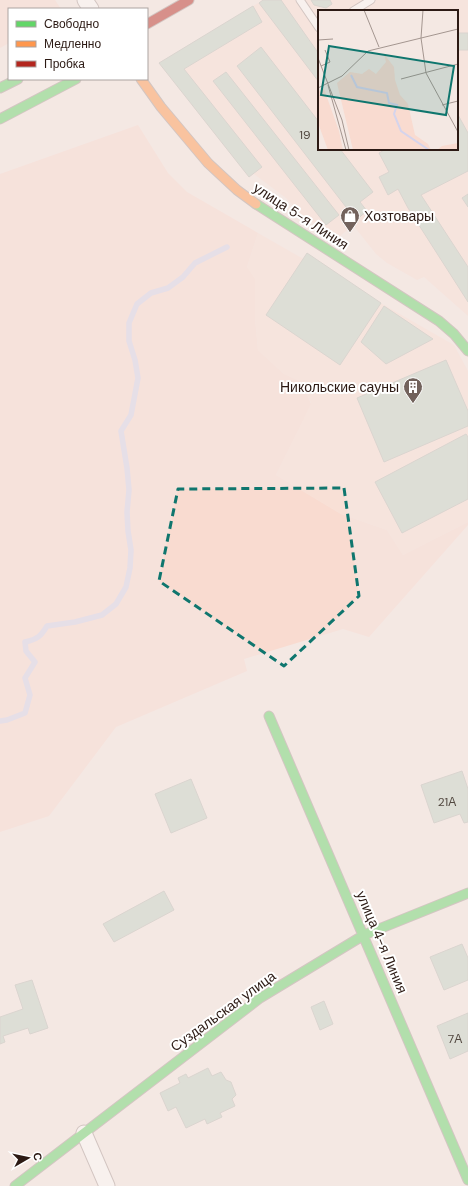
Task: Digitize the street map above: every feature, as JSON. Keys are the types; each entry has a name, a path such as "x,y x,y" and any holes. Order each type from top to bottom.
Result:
{"street":[{"path":"148,23 189,0"},
{"path":"0,88 16,80"},
{"path":"0,119 74,80"},
{"name":"улица 5-я Линия","path":"142,80 161,107 208,163 237,190 263,210 439,321 454,334 468,351"},
{"name":"улица 4-я Линия","path":"268,716 364,935 468,1180"},
{"name":"Суздальская улица","path":"15,1186 260,998 364,935 468,893"},
{"path":"84,1133 107,1186"}],"lane":[{"path":"300,0 318,27"},
{"path":"356,10 371,0"}],"highlighted area":[{"path":"344,488 359,596 284,666 159,581 178,489"}],"shaded area":[{"path":"0,0 55,0 60,8 8,8 8,44 0,48"},
{"path":"263,0 468,0 468,316 424,277 417,280 387,263 376,254 353,225 340,236 305,218 286,198 254,174 249,177 159,63"},
{"path":"138,125 168,173 187,192 258,233 247,267 255,279 255,318 258,350 284,374 302,382 311,404 276,475 341,514 387,530 403,555 468,522 468,525 369,637 343,629 244,659 247,671 116,727 49,816 0,832 0,174"},
{"path":"258,233 454,345 468,371 468,522 403,555 387,530 341,514 276,475 311,403 302,382 284,374 258,350 255,318 247,267"}],"building":[{"path":"263,0 281,0 318,53 318,81 259,3"},
{"path":"311,0 330,0 332,4 326,8 314,5"},
{"path":"253,6 262,22 184,69 262,167 249,177 159,63"},
{"path":"458,33 468,33 468,50 458,50"},
{"path":"261,47 318,121 318,150 341,150 373,192 360,202 367,211 356,220 237,66"},
{"path":"226,72 339,215 326,225 213,81"},
{"path":"458,115 468,133 468,171 421,195 468,267 468,302 408,208 398,189 388,195 379,177 389,172 379,153 384,150 458,150"},
{"path":"468,194 468,207 462,198"},
{"path":"307,253 381,303 340,365 266,315"},
{"path":"384,306 433,339 386,364 361,342"},
{"name":"Никольские сауны","path":"446,360 468,411 468,426 384,462 357,398"},
{"path":"466,434 468,437 468,499 402,533 375,482"},
{"path":"462,771 468,789 468,822 464,823 460,814 434,823 421,785"},
{"path":"191,779 207,818 171,833 155,794"},
{"path":"164,891 174,910 114,942 103,924"},
{"path":"462,944 468,958 468,980 444,990 430,957"},
{"path":"32,980 48,1028 30,1034 28,1028 3,1036 5,1042 0,1044 0,1017 23,1009 15,985"},
{"path":"324,1001 333,1024 320,1030 311,1007"},
{"path":"468,1013 468,1051 450,1059 437,1026"},
{"path":"208,1068 212,1076 221,1072 226,1080 231,1082 236,1095 232,1099 235,1106 220,1113 222,1117 207,1124 205,1119 186,1128 176,1107 168,1111 160,1093 180,1083 178,1078 186,1074 188,1078"}],"waterway":[{"path":"0,721 25,713 30,695 25,678 35,662 26,651 25,642 39,637 47,626 75,622 102,615 116,604 126,587 130,568 131,550 127,512 129,490 121,431 131,415 138,378 135,360 129,341 129,323 137,304 151,293 168,288 183,277 195,263 227,247"}],"traffic: fast":[{"path":"0,88 16,80"},
{"path":"0,119 74,80"},
{"path":"256,204 439,321 454,334 468,351"},
{"path":"269,716 468,1180"},
{"path":"15,1186 260,998 364,935 468,893"}],"traffic: slow":[{"path":"142,80 161,107 208,163 237,190 256,204"}],"traffic: jam":[{"path":"148,23 189,0"}],"place":[{"name":"Хозтовары","path":"350,233"},
{"name":"Никольские сауны","path":"413,404"}]}
